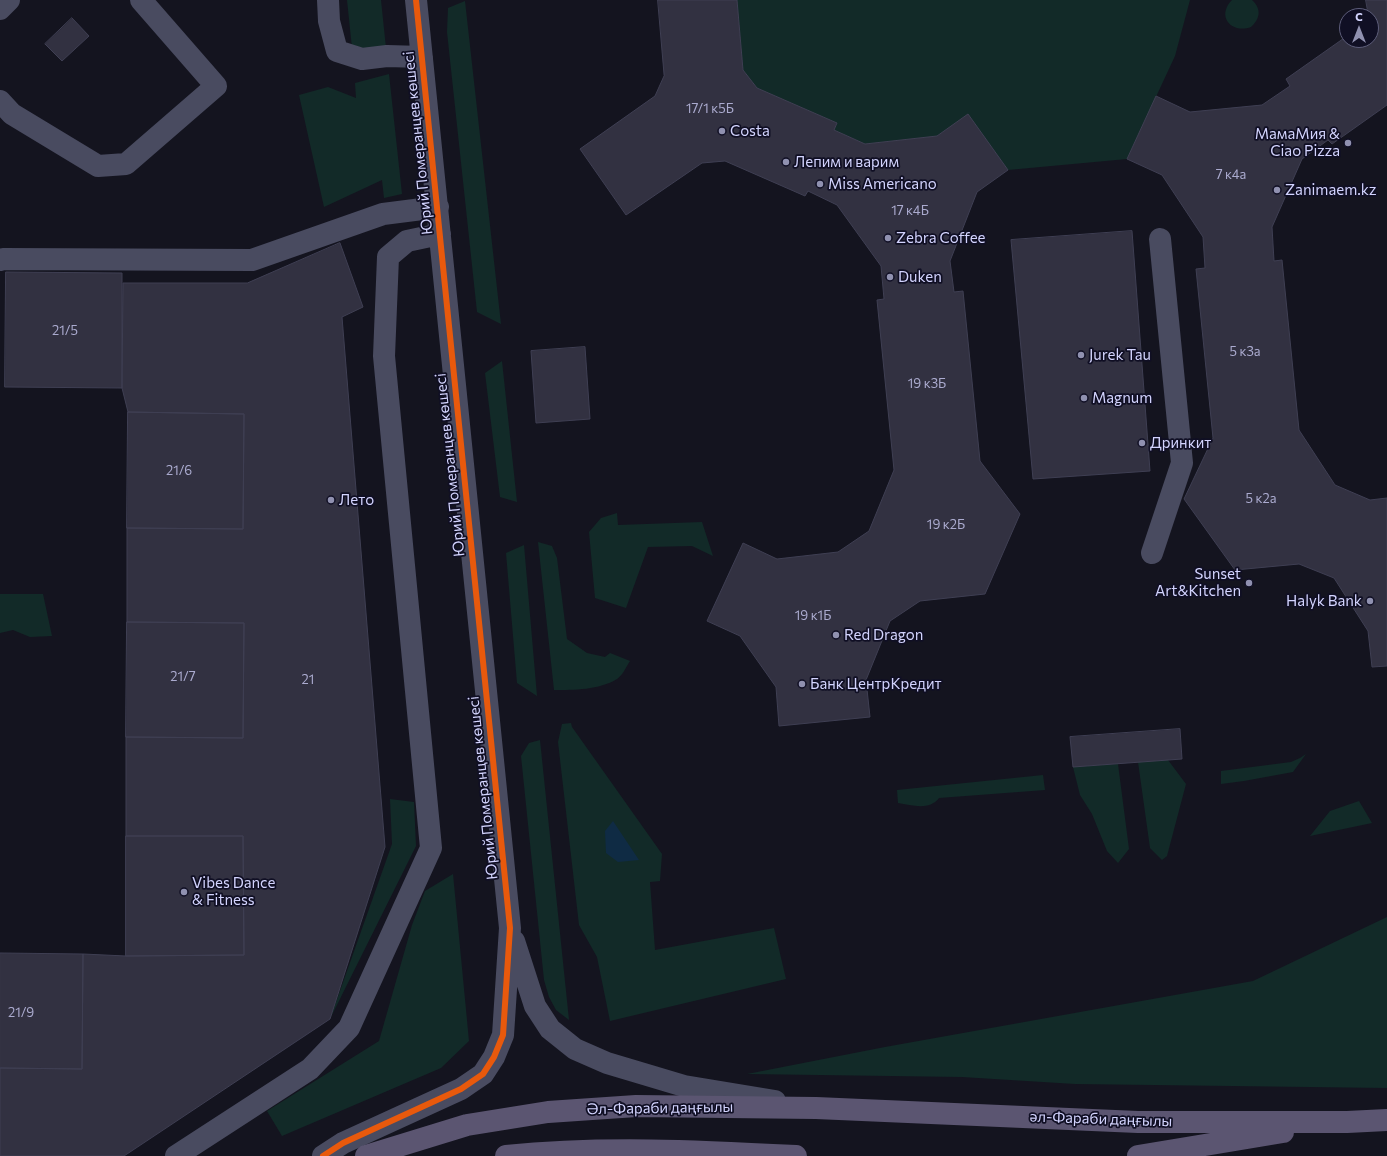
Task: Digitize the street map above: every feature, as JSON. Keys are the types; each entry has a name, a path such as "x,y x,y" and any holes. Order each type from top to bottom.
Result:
{"main road":[{"name":"Әл-Фараби даңғылы","path":"366,1156 468,1125 548,1112 636,1106 816,1108"},
{"name":"әл-Фараби даңғылы","path":"816,1108 1138,1122 1347,1122 1387,1120"},
{"path":"1138,1156 1347,1122"},
{"path":"506,1156 551,1151 637,1150 796,1156"}],"street":[{"path":"0,9 9,0"},
{"path":"0,101 12,114 98,166 126,164 216,86 140,0"},
{"path":"328,0 329,21 337,51 362,59 387,56 422,57"},
{"name":"Юрий Померанцев көшесі","path":"416,0 510,928"},
{"path":"0,260 252,260 384,214 438,207"},
{"path":"176,1156 310,1069 349,1028 431,848 384,356 388,257 407,241 440,234"},
{"path":"1152,553 1182,463 1160,239"},
{"path":"510,928 535,1006 550,1029 575,1049 607,1063 684,1086 816,1108"},
{"path":"323,1156 343,1143 461,1089 483,1074 494,1057 503,1035 510,928"}],"green space":[{"path":"347,0 381,0 386,48 352,48"},
{"path":"737,0 1190,0 1175,56 1127,159 1008,170 968,115 937,136 865,144 834,130 837,123 757,88 743,70"},
{"path":"1232,0 1252,0 1255,3 1259,14 1251,27 1244,29 1237,28 1228,22 1225,12 1227,6"},
{"path":"465,1 501,324 477,312 447,32 448,8"},
{"path":"389,74 402,194 384,198 382,180 324,207 299,95 328,87 356,98 355,83"},
{"path":"502,361 517,502 500,497 485,373"},
{"path":"617,513 618,525 702,522 713,556 692,546 648,547 626,608 595,598 589,532 601,518"},
{"path":"538,542 552,546 557,558 567,639 587,653 605,657 610,653 630,661 623,673 610,683 578,689 554,690"},
{"path":"524,545 537,696 517,683 506,553"},
{"path":"0,594 43,594 52,636 30,637 13,630 0,633"},
{"path":"571,723 572,727 662,854 660,881 650,882 655,950 774,928 786,979 610,1021 597,957 579,925 558,742 562,724"},
{"path":"540,740 569,1020 556,1010 549,997 544,980 521,756 529,743"},
{"path":"1306,754 1293,772 1221,784 1221,771 1291,762"},
{"path":"1168,760 1186,784 1167,856 1162,860 1150,848 1138,762"},
{"path":"1118,764 1129,849 1118,863 1107,851 1092,814 1080,795 1073,767"},
{"path":"1043,775 1045,790 939,798 930,805 925,806 914,806 898,803 897,790"},
{"path":"390,799 414,802 416,846 330,1019 392,844"},
{"path":"1359,801 1372,823 1310,836 1330,811"},
{"path":"453,874 469,1041 441,1068 282,1136 267,1111 379,1041 412,925 425,891"},
{"path":"1387,917 1387,1088 1075,1084 962,1077 747,1074 885,1047 1253,981"}],"water":[{"path":"613,821 639,860 618,862 606,853 605,831"}],"building":[{"path":"658,0 737,0 743,70 757,88 837,123 834,130 865,144 937,136 968,114 1008,170 977,192 950,261 954,292 963,291 980,461 1020,514 985,594 920,601 890,621 866,680 870,717 779,726 776,687 740,636 707,621 743,543 777,559 838,552 869,531 894,470 877,300 884,299 881,266 837,205 808,191 805,196 725,161 702,163 626,215 580,149 655,96 664,76"},
{"path":"1366,0 1387,0 1387,105 1332,144 1328,140 1302,159 1272,227 1274,261 1282,260 1299,430 1335,485 1370,500 1387,498 1387,666 1372,667 1368,631 1334,578 1299,564 1235,570 1184,499 1213,438 1196,269 1205,268 1203,237 1162,175 1127,159 1156,96 1190,112 1262,105 1290,86 1286,79 1339,42 1339,48 1379,48 1379,8 1367,8"},
{"path":"72,18 89,36 62,61 45,44"},
{"name":"Jurek Tau","path":"1132,231 1150,471 1033,479 1011,240"},
{"path":"340,243 363,307 342,317 385,847 330,1019 124,1156 0,1156 0,1068 82,1069 83,954 126,956 244,955 243,836 126,836 126,737 243,738 244,623 127,622 127,528 243,529 244,414 128,412 122,388 123,283 247,283"},
{"path":"6,272 122,273 122,388 5,387"},
{"path":"585,347 590,419 536,423 531,351"},
{"path":"128,412 244,414 243,529 127,528"},
{"path":"127,622 244,623 243,738 126,737"},
{"path":"1180,729 1182,759 1073,767 1070,737"},
{"path":"126,836 243,836 244,955 126,956"},
{"path":"0,953 83,954 82,1069 0,1068"}],"cycle path":[{"path":"323,1156 343,1143 461,1089 483,1074 494,1057 503,1035 510,928 416,0"}],"place":[{"name":"Costa","path":"722,131"},
{"name":"МамаМия & Ciao Pizza","path":"1348,143"},
{"name":"Лепим и варим","path":"786,162"},
{"name":"Miss Americano","path":"820,184"},
{"name":"Zanimaem.kz","path":"1277,190"},
{"name":"Zebra Coffee","path":"888,238"},
{"name":"Duken","path":"890,277"},
{"name":"Jurek Tau","path":"1081,355"},
{"name":"Magnum","path":"1084,398"},
{"name":"Дринкит","path":"1142,443"},
{"name":"Лето","path":"331,500"},
{"name":"Sunset Art&Kitchen","path":"1249,583"},
{"name":"Halyk Bank","path":"1370,601"},
{"name":"Red Dragon","path":"836,635"},
{"name":"Банк ЦентрКредит","path":"802,684"},
{"name":"Vibes Dance & Fitness","path":"184,892"}]}
